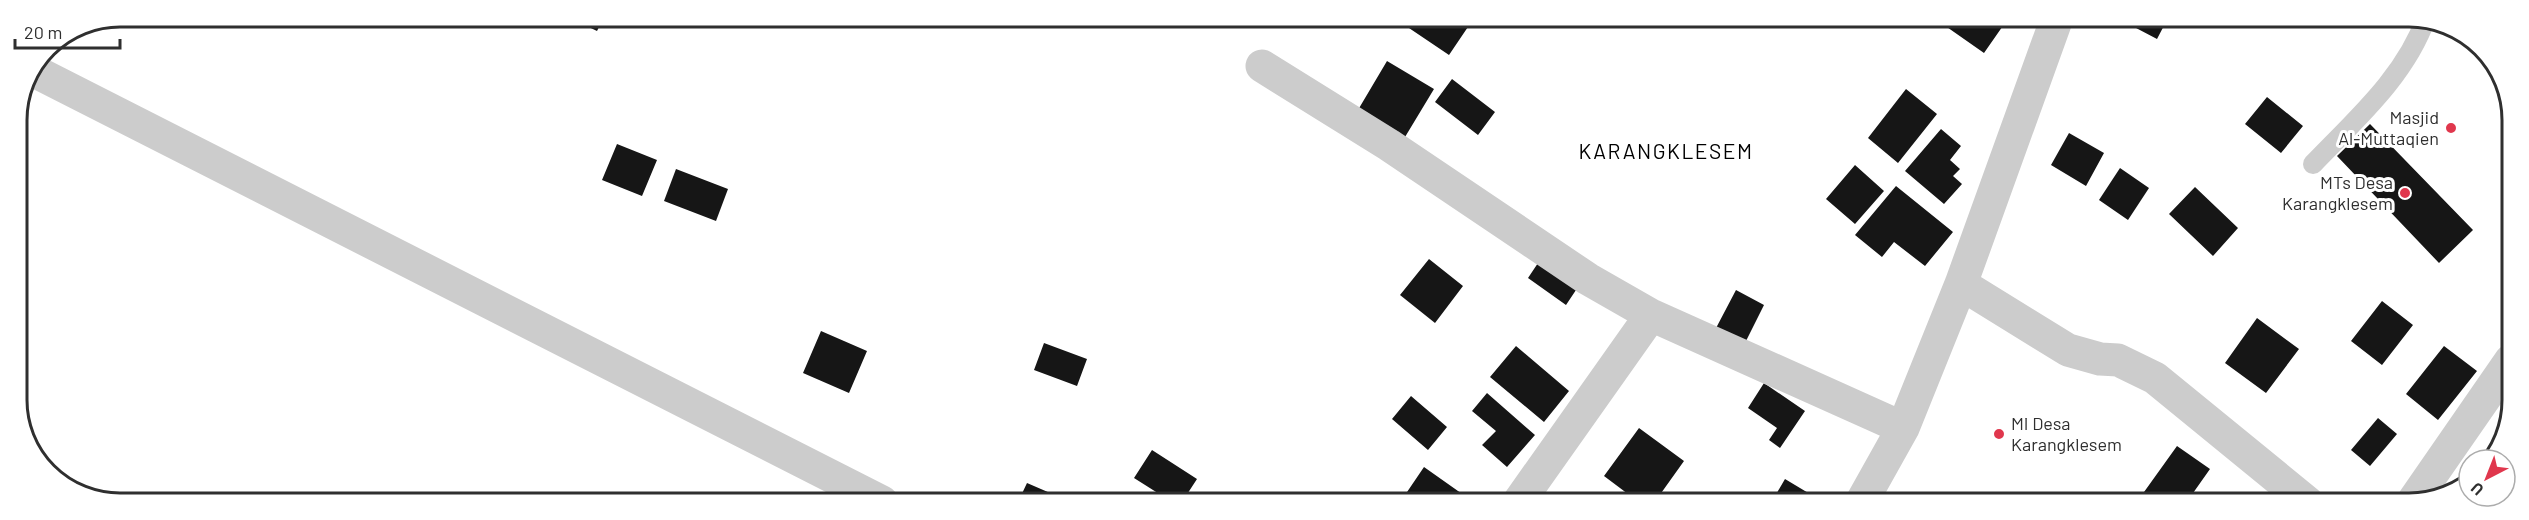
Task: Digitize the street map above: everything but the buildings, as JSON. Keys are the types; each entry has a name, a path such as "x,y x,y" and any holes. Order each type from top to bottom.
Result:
{"street":[{"path":"1867,493 1903,428 1961,284 2054,27"},
{"path":"1262,66 1389,145 1588,279 1651,315 1903,428"},
{"path":"40,74 864,493"},
{"path":"1961,284 2068,350 2118,360 2155,378 2296,493"},
{"path":"1525,493 1651,315"},
{"path":"2419,492 2502,373"}],"lane":[{"path":"2313,164 2386,88 2419,39 2423,28"}],"place":[{"name":"Masjid Al-Muttaqien","path":"2451,128"},
{"name":"MTs Desa Karangklesem","path":"2405,193"},
{"name":"MI Desa Karangklesem","path":"1999,434"}],"district":[{"name":"KARANGKLESEM","path":"1666,152"}]}
